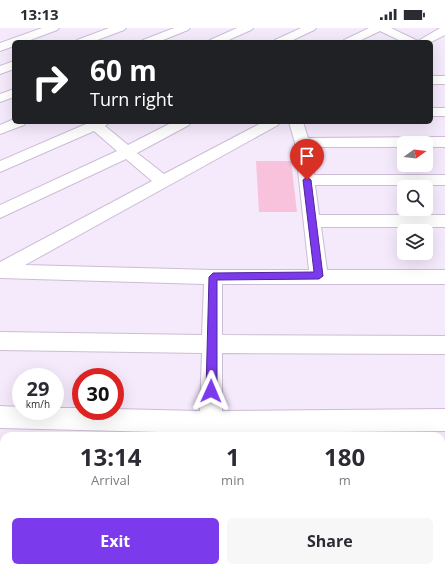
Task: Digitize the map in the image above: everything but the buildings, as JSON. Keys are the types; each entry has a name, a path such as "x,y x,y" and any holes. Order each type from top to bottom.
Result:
{"street":[{"path":"18,40 53,28"},
{"path":"87,40 120,28"},
{"path":"151,40 164,31 184,28"},
{"path":"219,40 247,28"},
{"path":"284,40 310,28"},
{"path":"352,40 378,28"},
{"path":"382,28 409,40"},
{"path":"427,40 445,30"},
{"path":"164,31 179,40"},
{"path":"0,46 12,42"},
{"path":"0,46 12,55"},
{"path":"0,70 12,66"},
{"path":"433,80 445,80"},
{"path":"0,98 12,94"},
{"path":"433,112 445,112"},
{"path":"0,130 14,124"},
{"path":"0,167 94,124"},
{"path":"97,124 127,152 162,181"},
{"path":"0,212 127,152 180,124"},
{"path":"0,271 162,181 269,124"},
{"path":"297,124 302,143 319,276"},
{"path":"302,143 445,142"},
{"path":"307,180 445,180"},
{"path":"312,221 445,221"},
{"path":"0,271 213,277 445,276"},
{"path":"211,429 213,277"},
{"path":"0,341 212,344 445,344"},
{"path":"0,417 211,429 445,420"}],"shaded area":[{"path":"256,161 291,161 297,212 259,212"}],"route":[{"path":"211,391 213,277 319,276 307,180"}]}
